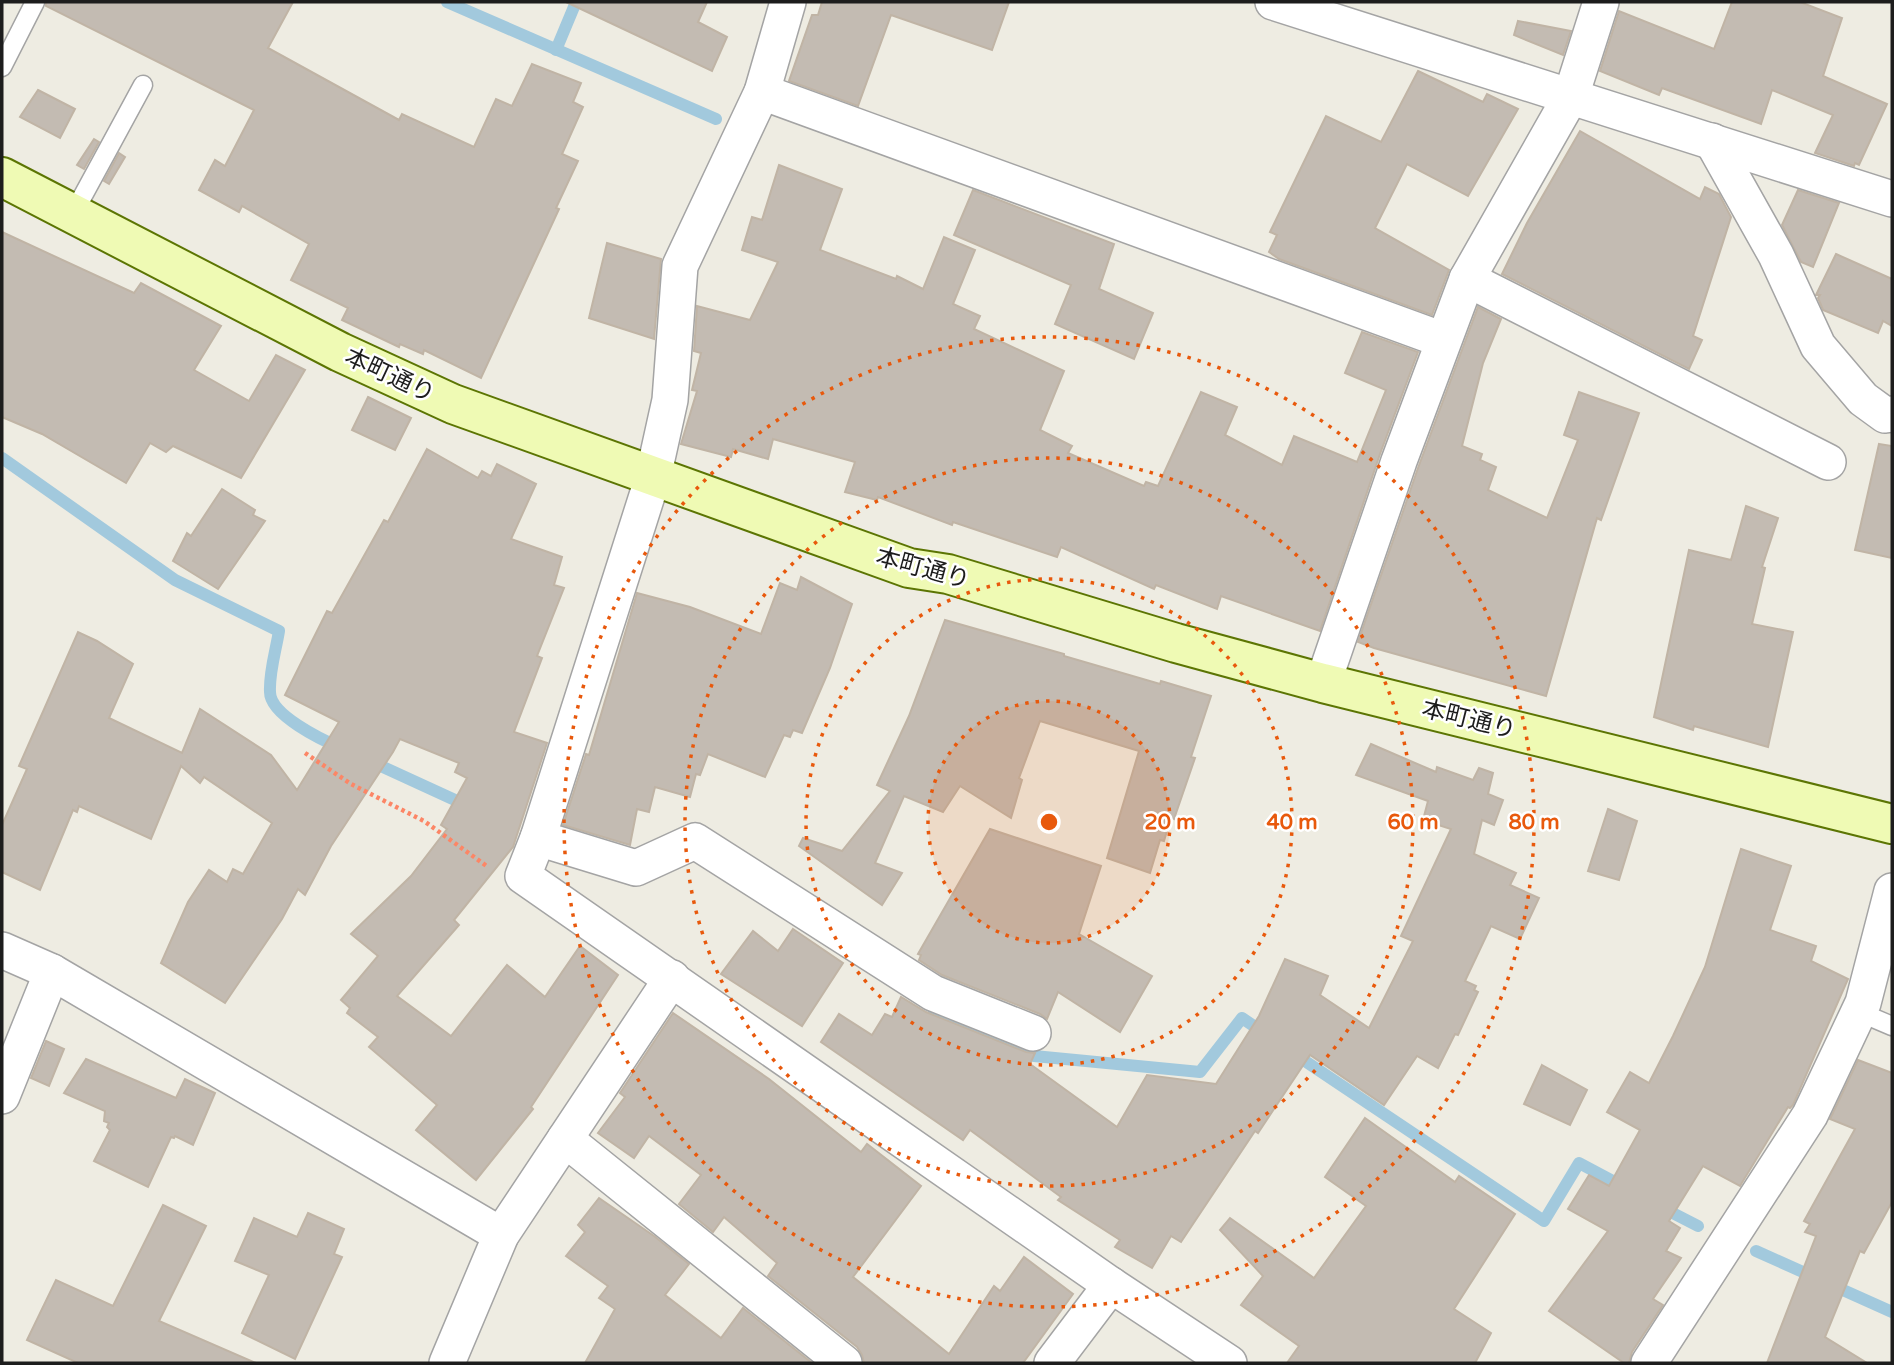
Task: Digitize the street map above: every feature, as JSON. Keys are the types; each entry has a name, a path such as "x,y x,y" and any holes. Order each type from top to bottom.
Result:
{"street":[{"path":"788,2 762,92 680,267 670,400 653,477 538,838 523,876 1111,1285 1229,1363"},
{"path":"1273,2 1892,198"},
{"path":"1323,683 1399,461 1467,279 1571,96 1601,2"},
{"path":"762,92 1443,340"},
{"path":"1712,141 1776,255 1818,346 1863,399 1885,415 1892,414"},
{"name":"本町通り","path":"2,177 340,352 453,404 909,568 948,574 1176,643 1323,683 1892,824"},
{"path":"1467,279 1828,462"},
{"path":"538,838 636,868 695,841 933,993 1033,1033"},
{"path":"1650,1363 1811,1115 1859,1012 1892,891"},
{"path":"2,950 52,972 501,1235"},
{"path":"2,1096 52,972"},
{"path":"447,1363 501,1235 672,978"},
{"path":"565,1139 844,1363"},
{"path":"1052,1363 1111,1285"}],"lane":[{"path":"2,66 35,2"},
{"path":"74,214 143,85"},
{"path":"1859,1012 1892,1026"}],"path":[{"path":"305,754 351,784 424,821 512,884 523,876"}],"building":[{"path":"46,2 293,2 268,48 399,120 402,114 474,147 496,99 512,106 532,64 581,83 573,102 583,107 562,154 578,161 556,208 559,209 481,378 424,350 423,354 400,344 399,347 342,320 348,308 291,280 309,244 242,206 239,212 199,190 215,160 225,166 254,110 46,6"},
{"path":"566,2 707,2 698,22 727,37 712,71"},
{"path":"822,2 1009,2 992,50 891,15 858,106 789,81 812,15 818,15"},
{"path":"1732,2 1800,2 1842,18 1823,76 1887,104 1859,165 1855,163 1854,166 1815,153 1833,115 1772,90 1761,124 1662,88 1659,95 1600,71 1619,11 1714,49"},
{"path":"1518,21 1571,31 1563,55 1514,35"},
{"path":"1418,71 1483,102 1487,94 1518,109 1468,196 1407,164 1375,228 1449,270 1432,315 1279,259 1269,252 1277,235 1270,232 1326,116 1381,142"},
{"path":"38,90 75,109 60,138 20,117"},
{"path":"1580,131 1700,199 1705,187 1719,194 1731,217 1693,336 1702,340 1689,369 1502,274 1527,223"},
{"path":"94,139 99,142 84,169 77,165"},
{"path":"119,153 125,157 109,184 104,181"},
{"path":"779,165 842,189 820,250 896,279 897,276 923,289 944,237 975,250 953,304 980,316 974,329 1064,371 1040,430 1072,446 1068,453 1144,486 1146,482 1158,486 1201,392 1237,407 1225,435 1282,465 1294,436 1357,462 1386,390 1345,373 1362,332 1418,352 1320,631 1221,596 1217,609 1156,585 1154,589 1061,547 1057,557 953,522 952,525 878,497 877,500 845,492 855,462 773,439 768,459 733,449 731,457 681,444 697,391 692,390 701,353 694,351 697,306 750,320 778,262 742,250 752,217 762,220"},
{"path":"973,190 1114,244 1099,289 1153,313 1134,359 1055,324 1071,285 954,235"},
{"path":"1798,190 1839,203 1813,267 1801,262 1782,225"},
{"path":"2,232 134,293 141,283 221,326 194,370 249,401 276,355 305,370 241,478 173,446 166,452 150,443 126,483 42,434 2,417"},
{"path":"607,243 661,259 654,339 589,318"},
{"path":"1836,254 1892,279 1892,326 1883,321 1878,333 1823,310 1818,298 1820,295 1816,295"},
{"path":"1478,307 1501,319 1483,363 1462,446 1482,454 1480,460 1496,467 1488,490 1547,518 1578,440 1564,435 1579,392 1639,413 1601,520 1597,518 1546,696 1358,642 1418,468"},
{"path":"368,397 411,418 395,450 352,430"},
{"path":"1879,444 1892,446 1892,558 1855,550"},
{"path":"427,449 478,478 482,471 491,476 497,464 536,484 511,539 562,557 554,585 564,588 537,656 542,658 514,732 547,743 513,847 454,920 459,925 397,996 451,1036 507,965 545,997 580,946 618,975 531,1107 533,1109 476,1180 416,1130 437,1105 369,1047 378,1037 347,1013 350,1008 341,1000 378,956 351,934 411,876 447,829 441,825 467,778 455,772 459,763 400,739 331,846 305,895 298,889 282,919 225,1003 161,963 188,902 209,870 227,882 233,869 243,874 272,823 204,777 200,783 181,766 151,839 79,806 77,812 73,810 40,890 2,872 2,825 27,769 19,766 78,632 133,664 109,718 182,753 200,709 271,755 297,790 339,722 285,695 327,611 332,613 384,520 388,522"},
{"path":"222,489 255,510 253,515 265,521 218,589 173,561 187,533 191,536"},
{"path":"1746,506 1778,518 1762,567 1765,568 1752,624 1793,632 1768,747 1694,726 1693,730 1654,717 1689,550 1731,560"},
{"path":"801,577 852,604 830,668 802,733 793,730 790,737 784,735 765,777 708,754 700,775 696,774 690,797 655,787 649,812 637,809 630,845 563,825 586,754 589,755 637,593 690,607 761,634 780,583 797,590"},
{"path":"945,620 1160,684 1161,681 1211,696 1191,757 1195,758 1174,819 1171,817 1164,841 1160,840 1150,873 1107,858 1139,751 1040,721 1019,778 1022,780 1011,818 960,786 943,812 904,796 875,863 902,873 882,905 799,846 803,838 842,851 890,791 877,785 909,716"},
{"path":"1371,744 1436,772 1437,767 1473,780 1479,768 1493,773 1488,794 1503,800 1494,825 1482,820 1474,854 1516,873 1510,885 1539,898 1520,939 1491,926 1465,981 1476,986 1474,990 1478,992 1458,1035 1455,1034 1438,1068 1417,1056 1384,1105 1310,1055 1258,1133 1255,1131 1181,1242 1171,1236 1152,1268 1115,1247 1120,1240 1058,1200 1061,1197 970,1130 963,1140 821,1042 839,1014 872,1035 885,1014 892,1017 901,997 926,1012 1026,1052 1035,1053 1030,1064 1117,1127 1147,1075 1216,1084 1259,1016 1285,959 1328,976 1320,995 1369,1028 1413,941 1401,936 1451,829 1423,820 1428,801 1356,775"},
{"path":"1608,809 1637,821 1619,880 1588,871"},
{"path":"990,829 1101,866 1079,934 1152,976 1120,1032 1058,992 1047,1019 942,975 919,960 921,955 918,954"},
{"path":"1741,849 1791,866 1770,930 1816,946 1811,961 1848,979 1793,1105 1788,1107 1740,1186 1703,1166 1669,1221 1680,1228 1666,1251 1681,1258 1653,1299 1663,1305 1632,1352 1629,1363 1624,1363 1549,1311 1608,1231 1568,1209 1589,1175 1609,1186 1640,1130 1607,1112 1630,1072 1649,1083 1673,1036 1705,967"},
{"path":"793,929 843,963 802,1026 721,974 753,931 778,951"},
{"path":"673,1013 769,1079 861,1152 867,1144 921,1186 853,1277 949,1354 994,1286 1000,1291 1024,1257 1073,1294 1023,1363 864,1363 857,1347 768,1276 777,1263 724,1217 713,1232 679,1204 701,1175 649,1136 634,1158 598,1133 625,1097 620,1093"},
{"path":"46,1041 64,1049 49,1086 31,1078"},
{"path":"86,1059 176,1098 185,1079 215,1093 193,1145 175,1136 171,1137 148,1187 94,1161 110,1130 107,1127 109,1123 104,1121 105,1111 64,1093"},
{"path":"1858,1060 1892,1073 1892,1202 1864,1253 1860,1251 1825,1337 1867,1363 1767,1363 1816,1236 1805,1232 1810,1224 1804,1221 1855,1129 1830,1119"},
{"path":"1542,1065 1587,1090 1570,1125 1524,1104"},
{"path":"1365,1118 1455,1182 1459,1176 1515,1214 1454,1309 1491,1333 1475,1363 1287,1363 1299,1346 1241,1305 1263,1276 1220,1230 1230,1218 1314,1278 1366,1206 1325,1177"},
{"path":"599,1198 689,1264 665,1295 721,1338 743,1308 812,1363 585,1363 615,1309 599,1298 608,1286 566,1256 585,1232 578,1225"},
{"path":"163,1205 206,1226 159,1321 256,1363 78,1363 27,1340 56,1280 113,1306"},
{"path":"308,1213 344,1229 334,1254 342,1257 295,1359 242,1333 269,1275 235,1261 254,1218 297,1237"}],"waterway":[{"path":"447,2 716,119"},
{"path":"556,50 576,2"},
{"path":"2,458 175,580 279,631 271,677 272,701 298,726 341,748"},
{"path":"370,761 468,806"},
{"path":"934,1012 1034,1056 1200,1072 1242,1018 1267,1035"},
{"path":"1293,1053 1544,1221 1579,1163 1626,1188"},
{"path":"1661,1207 1698,1226"},
{"path":"1756,1251 1892,1312"}]}
